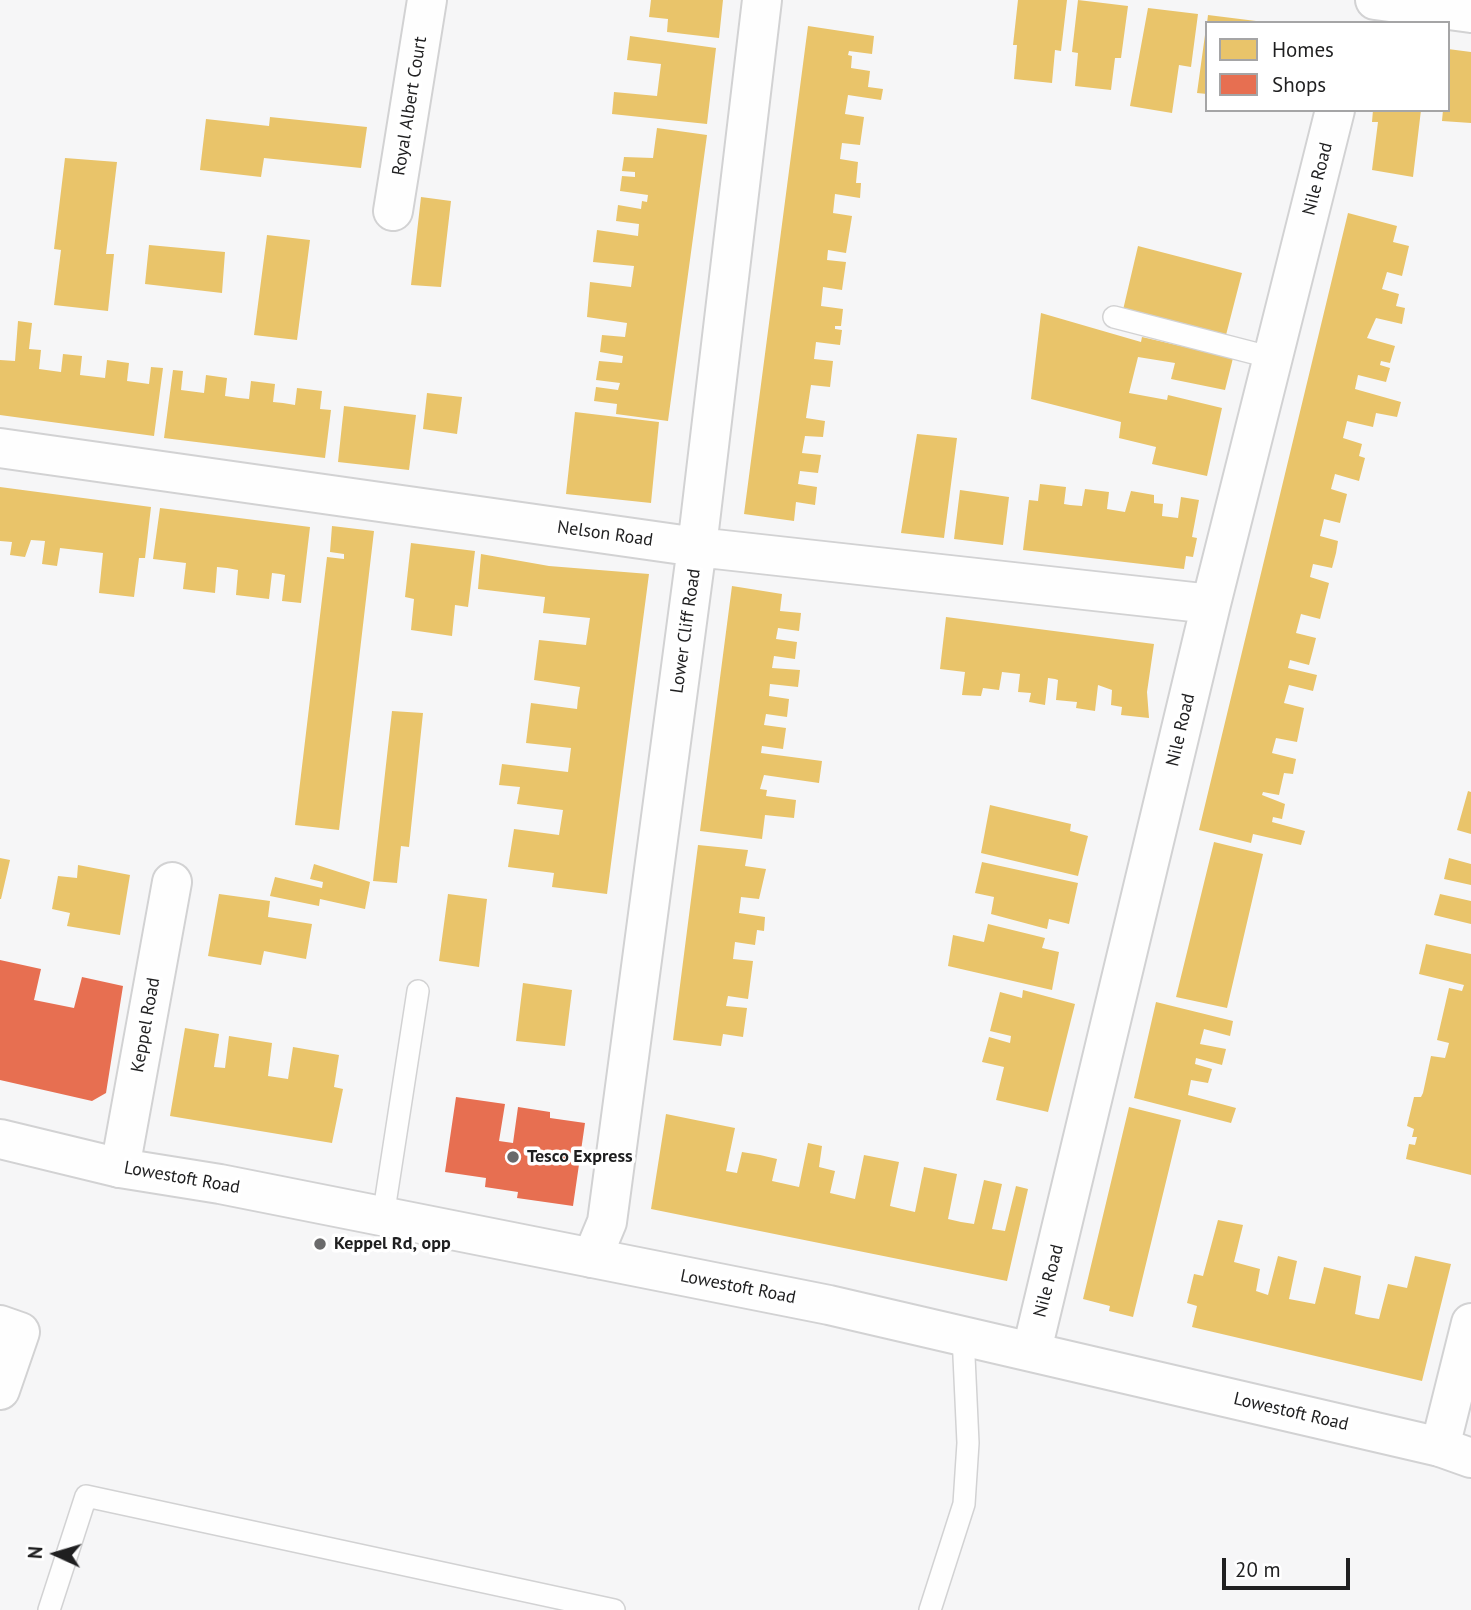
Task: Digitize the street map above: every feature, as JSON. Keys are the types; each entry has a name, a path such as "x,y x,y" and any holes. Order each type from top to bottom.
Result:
{"street":[{"name":"Royal Albert Court","path":"393,211 427,0"},
{"name":"Lower Cliff Road","path":"592,1258 607,1222 697,547 762,0"},
{"path":"1358,21 1363,0"},
{"path":"1399,2 1471,12"},
{"name":"Nile Road","path":"1032,1350 1211,604 1334,112"},
{"name":"Nelson Road","path":"0,448 697,547 1211,604"},
{"name":"Keppel Road","path":"120,1168 172,882"},
{"name":"Lowestoft Road","path":"0,1139 120,1168 592,1258 963,1335 1455,1453"},
{"path":"1455,1453 1471,1323"},
{"path":"0,1325 20,1332 0,1390"}],"lane":[{"path":"1114,317 1273,358"},
{"path":"383,1217 418,991"},
{"path":"930,1610 964,1504 968,1443 963,1335"},
{"path":"49,1610 86,1496 614,1610"}],"building: Homes":[{"path":"651,0 723,0 719,38 667,32 668,19 649,17"},
{"path":"1018,0 1067,0 1061,51 1055,50 1052,83 1014,79 1017,45 1013,45"},
{"path":"1078,0 1128,6 1121,58 1115,58 1111,90 1075,86 1078,53 1072,52"},
{"path":"1148,8 1198,14 1191,67 1179,65 1172,113 1130,106"},
{"path":"1208,15 1256,21 1207,21"},
{"path":"808,26 874,36 872,54 849,51 848,55 852,56 851,68 870,71 868,87 883,89 881,100 848,95 845,114 864,117 860,145 842,143 840,159 858,162 856,183 861,183 860,198 835,194 833,213 852,216 846,253 828,250 827,260 846,262 842,290 823,287 821,306 843,309 841,326 835,326 835,329 842,330 840,345 816,342 814,359 833,361 830,387 811,385 806,418 825,421 823,437 805,436 802,453 821,455 818,473 800,471 798,484 817,487 815,505 796,502 794,521 744,514"},
{"path":"1205,35 1205,94 1197,93"},
{"path":"630,36 716,48 707,124 612,114 614,92 657,96 661,64 627,60"},
{"path":"1450,49 1471,52 1471,123 1442,121 1443,112 1450,112"},
{"path":"1373,112 1421,112 1413,177 1372,170 1378,122 1372,122"},
{"path":"270,117 367,127 361,168 264,158 261,177 200,170 206,119 269,126"},
{"path":"657,128 707,135 668,421 616,414 617,404 594,401 596,387 618,390 620,383 596,380 599,361 622,363 623,356 600,352 602,335 625,337 627,323 587,317 590,282 631,287 634,266 593,262 597,230 638,236 639,224 616,221 618,205 641,209 642,201 647,202 648,195 620,191 622,176 635,177 635,172 622,171 624,157 653,158"},
{"path":"65,158 117,162 106,254 114,254 108,311 54,305 61,250 54,249"},
{"path":"421,197 451,201 441,287 411,285"},
{"path":"1348,213 1397,226 1393,242 1409,246 1402,276 1387,272 1382,289 1399,294 1396,306 1405,308 1402,324 1376,318 1367,338 1395,346 1390,363 1381,361 1380,365 1390,368 1386,382 1358,375 1355,389 1401,402 1397,417 1376,413 1373,427 1347,421 1343,438 1362,444 1359,456 1365,458 1359,481 1335,474 1331,489 1347,494 1340,523 1324,519 1320,536 1338,541 1336,553 1332,568 1313,564 1310,577 1329,583 1320,619 1301,614 1296,633 1316,638 1309,665 1290,660 1288,668 1317,675 1313,691 1289,685 1284,703 1304,708 1297,742 1276,738 1272,753 1296,759 1293,774 1284,773 1279,795 1263,792 1262,795 1285,804 1282,819 1273,817 1272,822 1305,831 1301,845 1253,834 1251,843 1199,830"},
{"path":"267,235 310,240 297,340 254,335"},
{"path":"149,245 225,252 222,293 145,284"},
{"path":"1138,246 1242,273 1226,335 1123,310"},
{"path":"1041,313 1141,342 1142,337 1233,358 1225,390 1171,379 1175,363 1138,357 1129,393 1167,400 1168,395 1222,408 1207,476 1152,464 1156,447 1119,438 1121,422 1031,399"},
{"path":"18,321 32,323 29,349 41,350 39,369 61,372 63,354 82,356 80,375 105,378 107,360 129,363 127,381 149,384 151,367 163,368 154,436 0,415 0,360 15,361"},
{"path":"173,370 183,371 181,390 204,393 206,375 227,378 225,396 239,398 249,399 251,381 275,384 273,402 295,405 297,388 322,391 320,409 331,410 325,458 164,438"},
{"path":"427,393 462,397 457,434 423,429"},
{"path":"344,406 416,415 409,470 338,462"},
{"path":"575,412 659,422 651,503 566,494"},
{"path":"917,434 957,438 944,538 901,533"},
{"path":"1040,484 1066,487 1064,504 1070,505 1082,506 1085,489 1109,492 1107,509 1125,512 1131,491 1154,495 1154,503 1163,504 1162,516 1178,518 1181,497 1199,500 1192,537 1197,538 1193,557 1186,556 1184,569 1023,550 1029,500 1038,501"},
{"path":"0,487 151,507 145,558 139,558 134,597 99,593 103,553 60,548 57,566 42,564 45,541 31,540 25,557 10,555 12,542 0,541"},
{"path":"960,490 1009,497 1003,545 954,539"},
{"path":"160,508 310,527 301,603 282,601 285,575 272,573 269,599 236,595 238,570 227,568 217,567 215,593 183,589 186,563 153,559"},
{"path":"332,526 374,531 339,830 295,825 327,557 344,559 344,554 330,552"},
{"path":"411,543 475,551 468,607 455,605 452,636 411,630 414,599 405,597"},
{"path":"481,554 549,566 649,574 607,894 552,887 554,873 508,867 514,829 559,835 563,810 517,804 520,787 499,785 502,764 568,772 571,748 526,743 531,703 577,709 580,687 534,680 539,640 586,645 590,618 543,613 545,597 478,589"},
{"path":"732,586 782,594 780,611 801,613 799,631 778,628 776,639 797,642 795,659 774,656 772,668 800,670 798,687 770,684 769,696 789,699 787,717 766,714 764,725 786,728 783,749 762,746 761,753 822,761 819,783 764,775 760,789 767,790 766,796 796,800 794,818 765,815 762,839 700,831"},
{"path":"946,617 1154,644 1147,692 1149,718 1121,715 1122,707 1111,705 1112,690 1098,685 1095,711 1076,708 1077,702 1056,700 1058,680 1048,678 1045,705 1029,702 1031,693 1018,692 1020,674 1002,672 999,690 983,688 981,696 962,695 965,672 940,669"},
{"path":"392,711 423,713 409,847 401,846 397,883 373,881"},
{"path":"1468,791 1471,792 1471,834 1457,830"},
{"path":"990,805 1071,824 1070,831 1088,836 1078,876 981,853"},
{"path":"1214,842 1263,854 1227,1008 1176,997"},
{"path":"698,845 748,850 745,866 766,869 759,899 741,897 739,913 765,917 764,931 757,930 755,945 735,942 733,959 753,961 748,999 728,996 726,1006 747,1008 743,1037 723,1034 721,1046 673,1040"},
{"path":"0,858 10,860 1,899 0,899"},
{"path":"1449,858 1471,864 1471,885 1444,879"},
{"path":"982,862 1078,883 1069,924 1049,919 1047,929 991,914 994,897 975,893"},
{"path":"314,864 370,882 365,909 320,899 319,906 270,896 275,877 322,888 323,882 310,879"},
{"path":"78,865 130,875 120,935 67,926 70,913 52,909 58,876 77,878"},
{"path":"219,894 270,901 268,917 312,924 306,959 264,951 261,965 208,956"},
{"path":"448,894 487,899 479,967 439,961"},
{"path":"1440,894 1471,901 1471,924 1434,915"},
{"path":"988,924 1045,938 1042,948 1059,952 1052,990 948,966 953,935 984,942"},
{"path":"1426,944 1471,954 1471,1175 1406,1159 1409,1144 1415,1145 1417,1137 1412,1137 1414,1129 1407,1126 1414,1097 1421,1097 1423,1093 1431,1056 1445,1058 1447,1051 1449,1043 1437,1040 1449,988 1462,991 1464,985 1419,974"},
{"path":"523,983 572,990 565,1046 516,1041"},
{"path":"1023,990 1075,1004 1048,1112 996,1100 1004,1067 982,1062 989,1037 1010,1043 1011,1036 990,1031 1000,992 1022,998"},
{"path":"1156,1002 1233,1021 1230,1036 1204,1029 1200,1044 1226,1049 1222,1065 1196,1058 1195,1064 1212,1069 1208,1083 1191,1080 1188,1095 1236,1108 1231,1123 1134,1098"},
{"path":"185,1028 219,1034 214,1067 225,1068 229,1036 272,1043 268,1076 288,1079 293,1047 339,1055 334,1087 343,1089 332,1143 170,1116"},
{"path":"1129,1107 1181,1120 1133,1317 1109,1311 1110,1306 1083,1299"},
{"path":"666,1114 735,1128 726,1171 737,1173 742,1152 760,1155 777,1159 772,1181 799,1187 808,1143 822,1146 819,1167 835,1171 830,1193 855,1199 864,1155 899,1162 890,1206 915,1212 924,1167 957,1174 948,1219 961,1222 974,1224 984,1180 1002,1184 992,1229 1005,1231 1016,1186 1028,1189 1007,1281 651,1209"},
{"path":"1218,1220 1243,1225 1234,1262 1260,1269 1256,1291 1268,1295 1278,1256 1297,1261 1289,1299 1315,1304 1324,1267 1361,1276 1355,1314 1367,1317 1379,1319 1388,1284 1407,1288 1415,1256 1451,1264 1422,1381 1192,1327 1197,1306 1187,1303 1194,1274 1203,1276"}],"building: Shops":[{"path":"0,960 41,969 34,1000 74,1008 82,977 123,986 106,1093 92,1101 0,1080"},
{"name":"Tesco Express","path":"456,1097 505,1104 499,1141 513,1143 518,1107 550,1112 550,1118 585,1123 573,1206 517,1198 518,1192 485,1187 486,1178 445,1172"}],"place":[{"name":"Tesco Express","path":"513,1157"},
{"name":"Keppel Rd, opp","path":"320,1244"}]}
